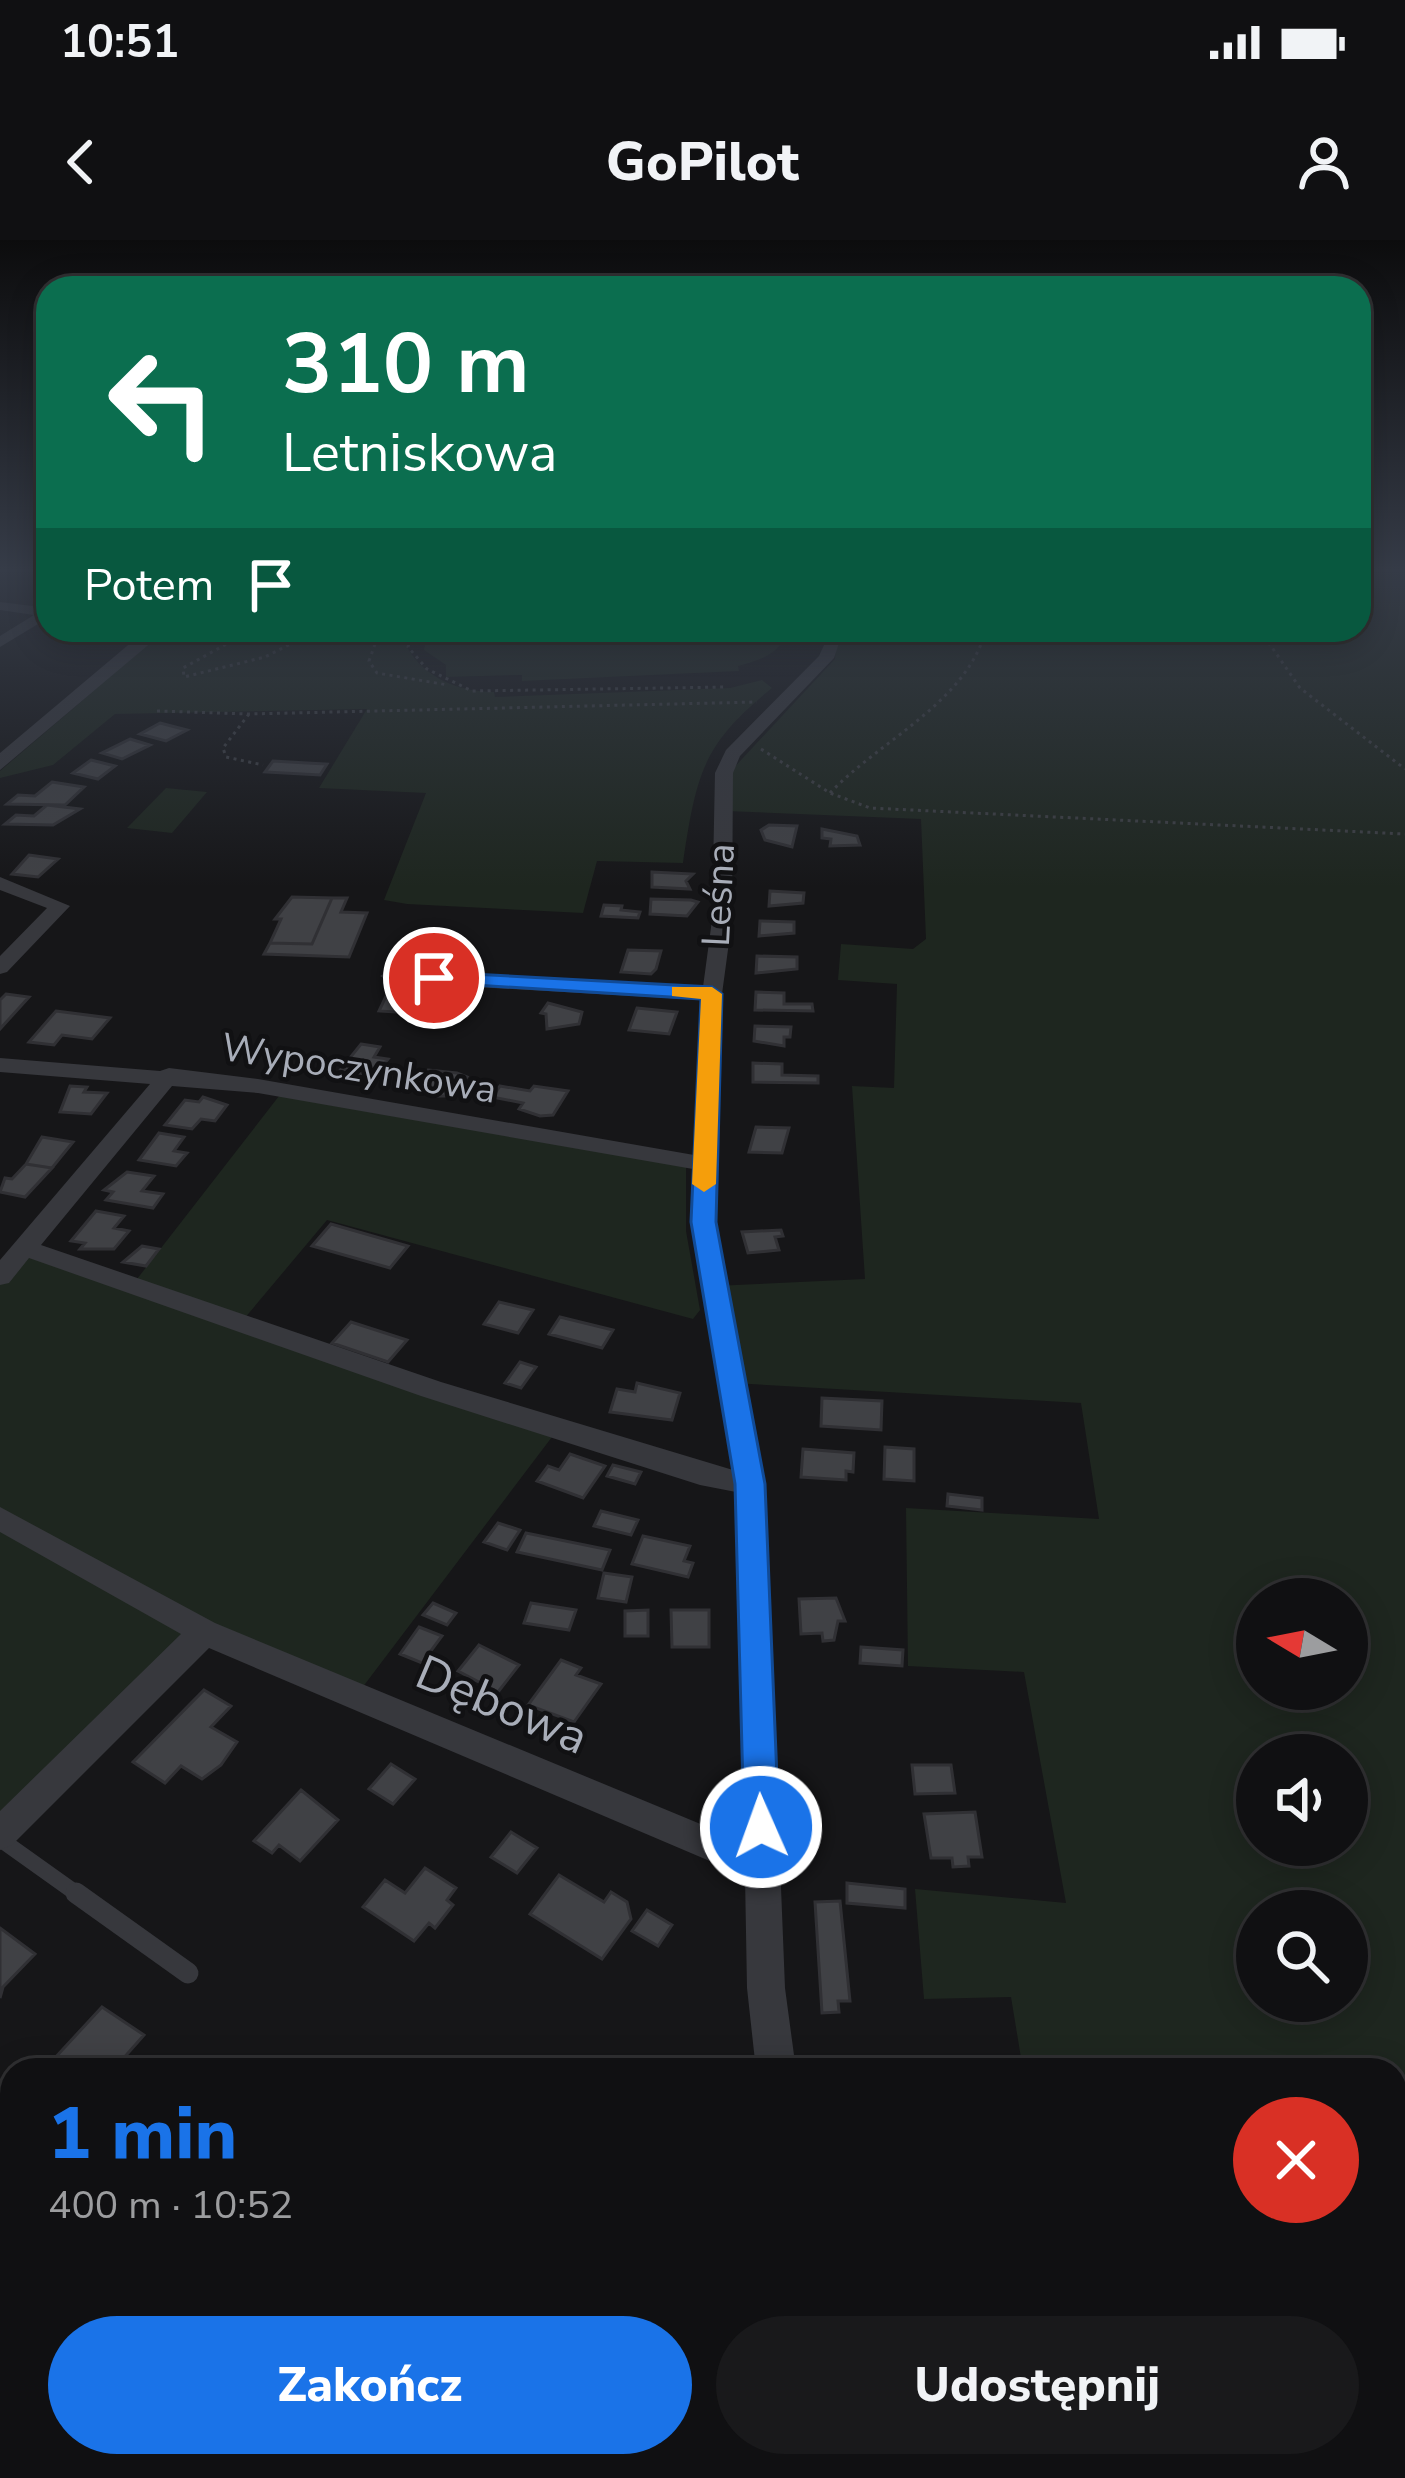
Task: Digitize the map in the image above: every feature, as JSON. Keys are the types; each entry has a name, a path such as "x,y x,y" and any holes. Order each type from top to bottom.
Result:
{"street":[{"path":"0,764 102,677"},
{"name":"Leśna","path":"775,2058 766,1988 750,1484 704,1222 704,1164 712,994 722,920 724,773 742,744 806,677"},
{"path":"0,883 60,906 0,968"},
{"path":"390,976 712,994"},
{"name":"Wypoczynkowa","path":"0,1065 169,1075 704,1164"},
{"path":"0,1277 169,1075"},
{"path":"25,1248 431,1389 700,1474 750,1484"},
{"name":"Dębowa","path":"0,1518 204,1632 763,1867"},
{"path":"0,1836 204,1632"}],"lane":[{"path":"0,1836 188,1973"}],"path":[{"path":"405,677 478,692 727,687"},
{"path":"443,677 454,685"},
{"path":"830,793 863,758 932,709 959,677"},
{"path":"1293,677 1405,770"},
{"path":"157,711 249,714 521,705 779,704"},
{"path":"249,714 223,748 226,757 239,763 263,765"},
{"path":"742,744 768,752 830,793 870,808 1405,834"}],"shaded area":[{"path":"109,677 437,677 494,692 495,697 730,688 762,680 772,688 732,725 708,761 693,803 683,863 597,861 583,913 384,900 426,793 319,788 367,709 115,714 53,765 0,778 0,771"},
{"path":"522,677 599,677 522,681"},
{"path":"818,677 1405,677 1405,2058 1021,2058 1011,1997 924,1999 915,1889 1066,1903 1024,1672 908,1666 906,1508 1099,1519 1081,1403 733,1383 715,1286 865,1279 852,1086 894,1088 897,984 838,980 841,944 913,949 926,939 921,819 726,811 728,774"},
{"path":"166,788 207,792 172,833 127,828"},
{"path":"279,1096 686,1167 686,1231 700,1310 693,1319 327,1220 244,1319 137,1279"},
{"path":"25,1248 558,1429 356,1696 204,1632 0,1834 0,1277"}],"building":[{"path":"160,723 187,730 166,741 140,734"},
{"path":"130,739 150,745 122,759 102,753"},
{"path":"91,760 115,766 98,779 73,773"},
{"path":"273,761 327,764 320,775 265,772"},
{"path":"52,782 84,787 65,805 7,804 18,795 35,796"},
{"path":"47,805 80,809 53,825 5,824 16,815 34,816"},
{"path":"769,825 797,826 792,847 765,840 761,830"},
{"path":"822,829 857,836 860,845 830,846 831,839 822,838"},
{"path":"29,855 58,859 38,877 12,874"},
{"path":"652,872 693,874 686,881 690,889 652,887"},
{"path":"770,891 804,893 803,903 769,906"},
{"path":"292,897 332,898 312,944 270,943 281,919 275,919"},
{"path":"332,898 347,898 341,912 367,913 349,957 264,954 270,943 312,944"},
{"path":"651,899 698,902 687,916 650,914"},
{"path":"604,905 640,912 638,918 601,916"},
{"path":"760,921 794,922 794,933 759,936"},
{"path":"415,945 448,945 442,964 409,963"},
{"path":"628,950 661,951 656,969 651,974 621,972"},
{"path":"757,956 797,957 797,969 756,973"},
{"path":"756,992 784,993 784,1004 812,1004 813,1011 755,1010"},
{"path":"6,994 29,997 0,1029 0,1000"},
{"path":"387,994 448,997 441,1015 379,1011"},
{"path":"548,1003 582,1012 579,1024 547,1029 546,1014 541,1013"},
{"path":"637,1008 677,1012 669,1034 629,1030"},
{"path":"56,1011 110,1018 92,1039 62,1035 54,1045 29,1042"},
{"path":"755,1026 791,1027 790,1037 784,1037 784,1046 754,1041"},
{"path":"361,1044 380,1047 374,1057 388,1059 377,1072 379,1078 341,1069"},
{"path":"753,1063 782,1064 782,1075 818,1076 818,1083 753,1082"},
{"path":"428,1070 467,1077 453,1096 413,1089"},
{"path":"70,1086 107,1093 91,1114 60,1112"},
{"path":"500,1086 568,1091 553,1115 540,1116 519,1109 523,1103 492,1097"},
{"path":"203,1097 227,1105 215,1121 201,1119 192,1129 165,1125 185,1100 199,1102"},
{"path":"756,1127 789,1128 782,1153 749,1152"},
{"path":"159,1133 184,1137 174,1151 187,1153 176,1166 139,1160"},
{"path":"42,1137 73,1142 52,1168 26,1164"},
{"path":"26,1164 52,1168 25,1197 0,1192 5,1178 12,1179"},
{"path":"127,1172 154,1176 142,1191 163,1194 153,1208 106,1200 113,1192 104,1190"},
{"path":"96,1211 124,1216 114,1228 129,1231 114,1249 80,1249 85,1243 71,1241"},
{"path":"331,1224 408,1246 390,1268 312,1246"},
{"path":"781,1230 783,1236 775,1237 779,1250 748,1253 742,1232"},
{"path":"142,1246 159,1249 146,1266 123,1262"},
{"path":"499,1302 533,1310 518,1333 484,1324"},
{"path":"560,1317 613,1330 602,1348 549,1334"},
{"path":"351,1322 407,1340 388,1362 332,1343"},
{"path":"520,1362 536,1367 521,1388 505,1383"},
{"path":"637,1383 680,1393 672,1420 610,1412 617,1389 635,1392"},
{"path":"822,1398 882,1401 881,1430 821,1426"},
{"path":"885,1447 914,1449 914,1481 884,1479"},
{"path":"803,1449 854,1453 853,1472 846,1471 846,1480 801,1477"},
{"path":"570,1454 605,1466 583,1498 537,1481 548,1466 559,1470"},
{"path":"613,1465 641,1472 635,1484 607,1476"},
{"path":"948,1494 982,1498 982,1510 947,1506"},
{"path":"601,1511 638,1520 631,1535 594,1526"},
{"path":"498,1523 520,1530 507,1550 484,1542"},
{"path":"526,1533 610,1550 602,1570 517,1552"},
{"path":"643,1536 690,1546 684,1561 693,1563 688,1577 632,1564"},
{"path":"604,1573 632,1577 626,1602 598,1598"},
{"path":"836,1598 845,1621 838,1621 834,1640 823,1641 822,1633 801,1634 799,1599"},
{"path":"433,1603 456,1613 447,1625 423,1615"},
{"path":"531,1603 576,1610 569,1630 524,1623"},
{"path":"648,1610 648,1636 625,1636 625,1611"},
{"path":"671,1610 709,1610 709,1647 672,1647"},
{"path":"419,1627 442,1636 422,1663 400,1654"},
{"path":"479,1645 519,1665 498,1692 458,1671"},
{"path":"861,1647 903,1650 902,1666 860,1663"},
{"path":"561,1660 581,1668 576,1675 601,1684 574,1722 528,1705"},
{"path":"204,1690 231,1706 211,1727 237,1742 221,1765 202,1779 181,1766 165,1783 133,1762"},
{"path":"391,1764 415,1779 393,1804 369,1789"},
{"path":"912,1765 951,1765 955,1793 915,1794"},
{"path":"301,1790 338,1820 300,1861 279,1845 272,1853 254,1841"},
{"path":"975,1812 982,1857 968,1857 969,1866 953,1867 952,1858 931,1858 924,1814"},
{"path":"511,1832 537,1848 517,1873 491,1857"},
{"path":"425,1868 456,1888 447,1900 453,1905 435,1928 429,1923 414,1941 363,1907 385,1880 405,1893"},
{"path":"559,1875 604,1902 611,1892 627,1902 631,1919 602,1959 530,1914"},
{"path":"847,1883 905,1889 905,1908 847,1903"},
{"path":"840,1901 850,2001 838,2001 839,2012 822,2013 815,1902"},
{"path":"647,1910 672,1925 658,1946 632,1931"},
{"path":"0,1928 35,1954 3,1987 0,1998"},
{"path":"102,2007 144,2035 124,2058 55,2058"}],"slow traffic":[{"path":"680,992 712,994 704,1184"}],"route":[{"path":"434,978 712,994 704,1222 750,1484 761,1827"}]}
